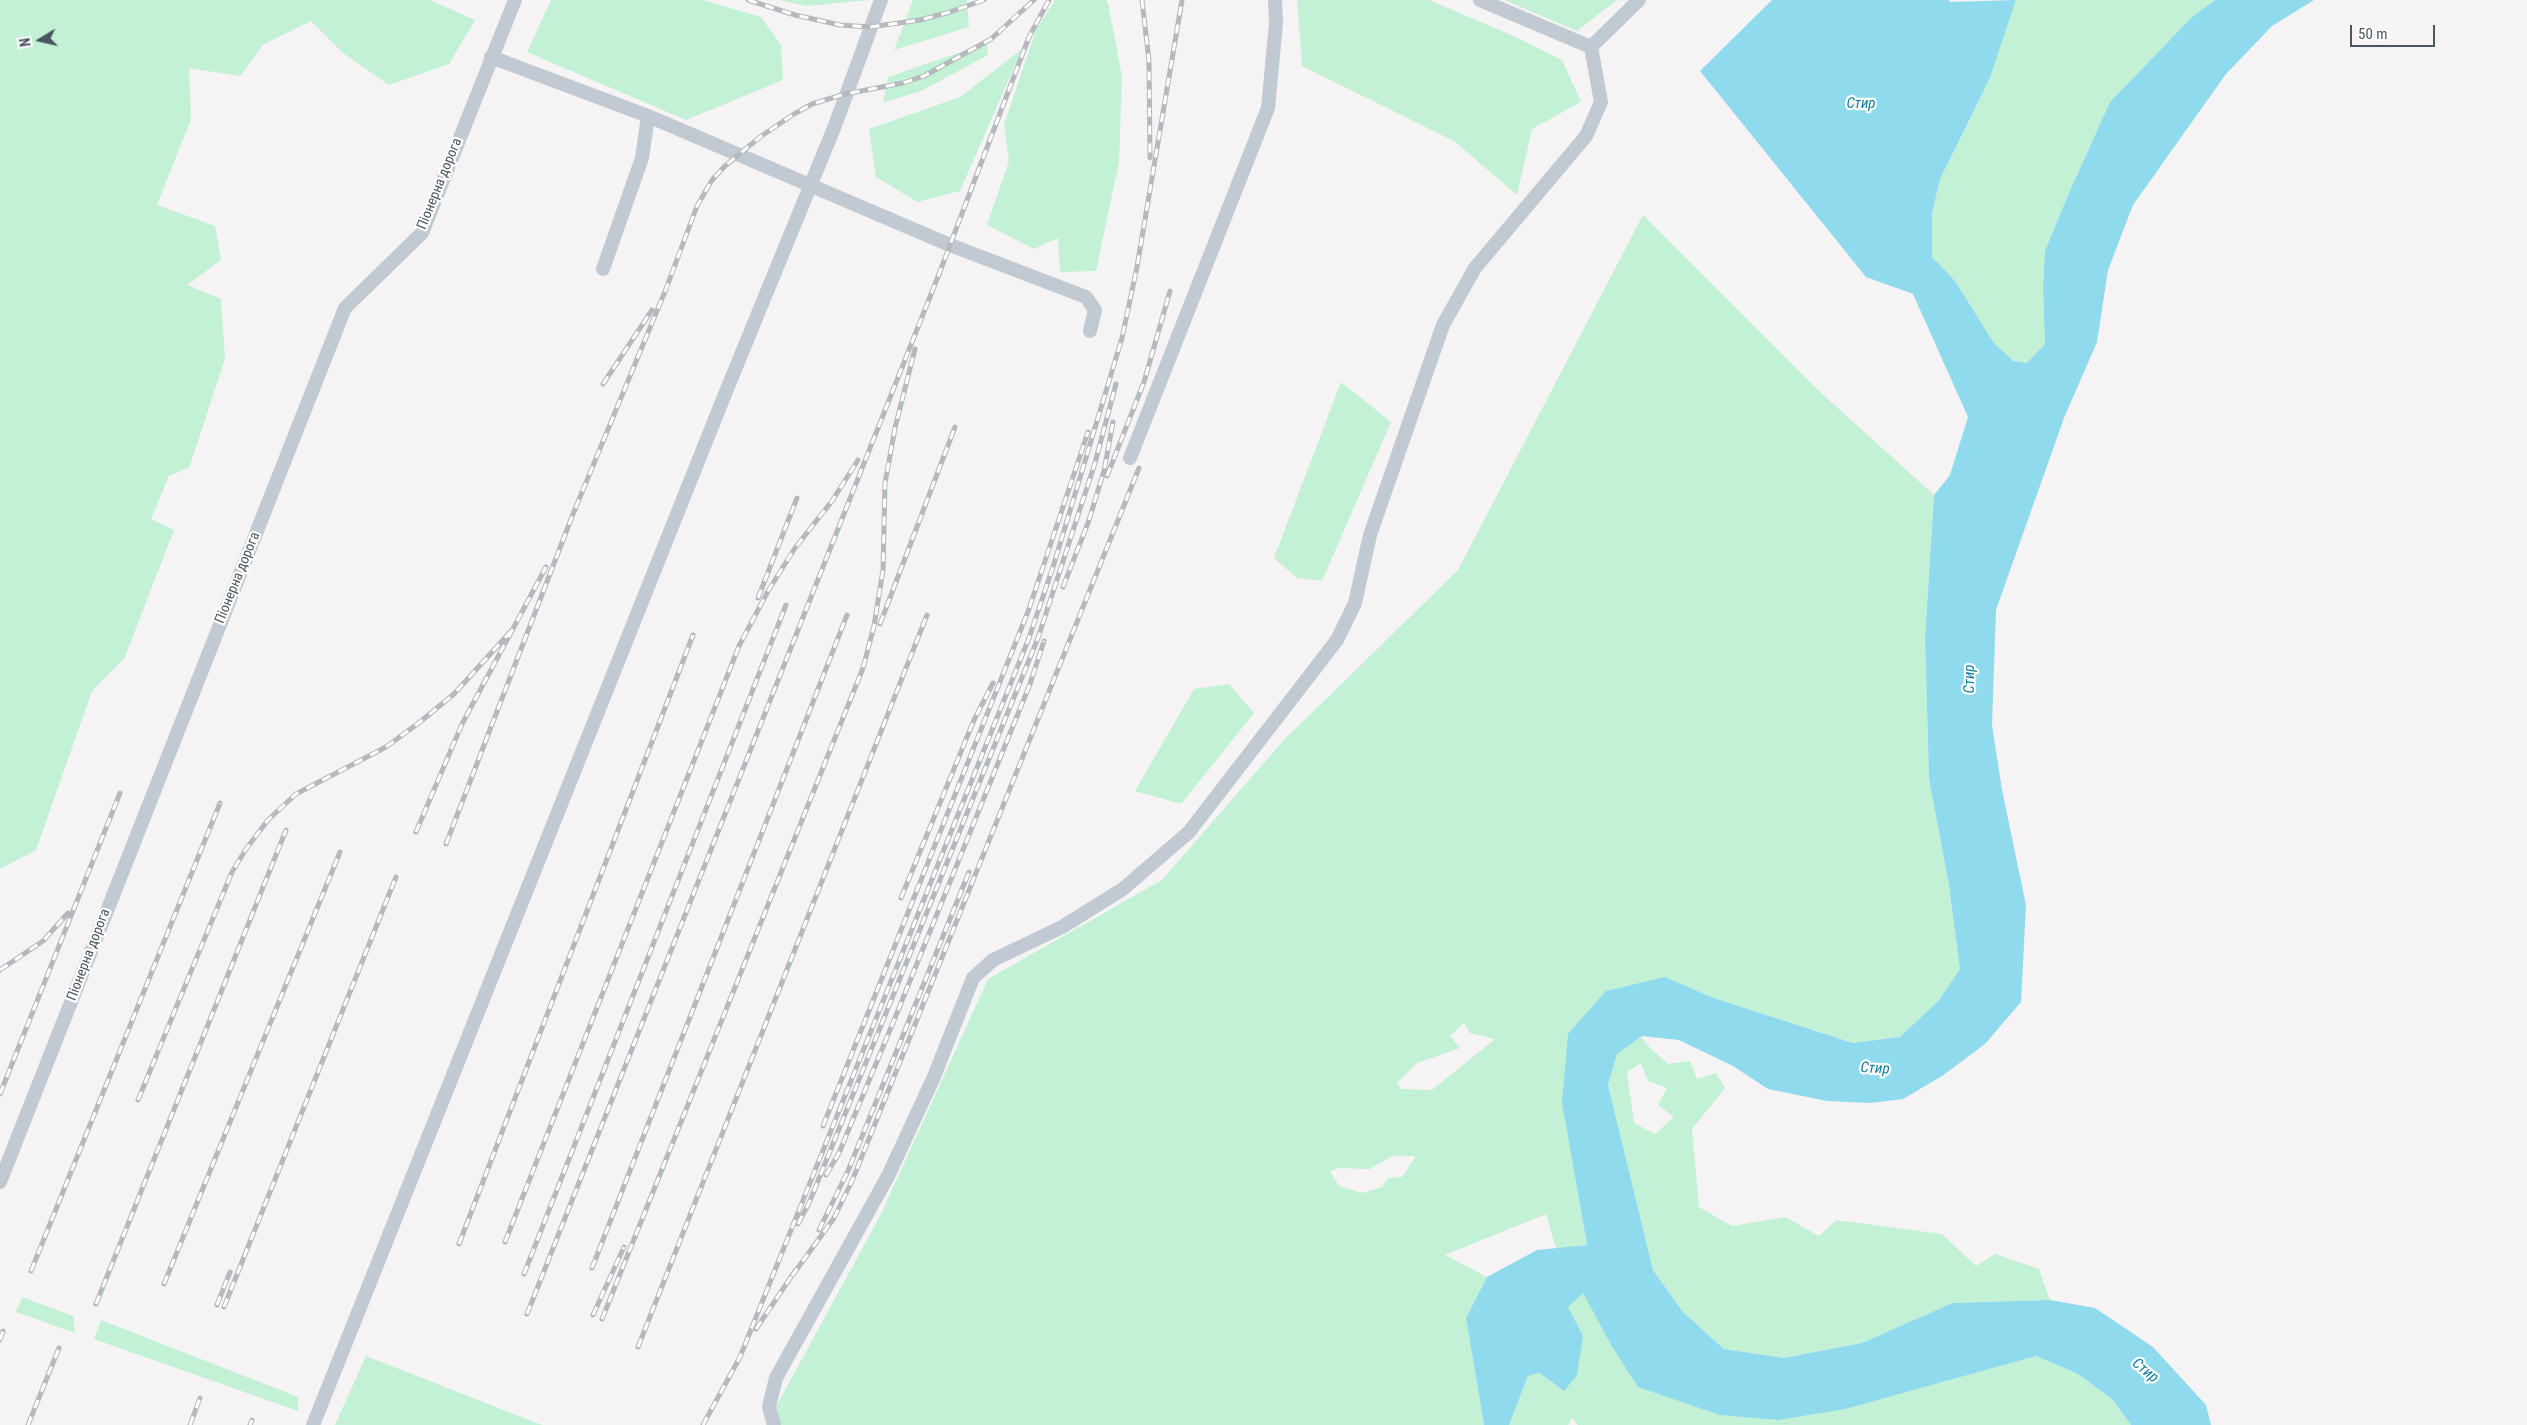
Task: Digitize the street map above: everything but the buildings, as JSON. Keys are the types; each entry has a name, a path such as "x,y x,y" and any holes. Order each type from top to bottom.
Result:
{"street":[{"name":"Піонерна дорога","path":"0,1182 345,308 422,233 491,56 515,0"},
{"path":"313,1425 725,394 811,184 881,0"},
{"path":"1130,458 1268,108 1276,23 1275,0"},
{"path":"1480,0 1591,47"},
{"path":"1591,47 1639,0"},
{"path":"774,1425 769,1407 776,1378 888,1176 933,1080 973,978 993,960 1062,927 1123,889 1189,832 1337,640 1355,603 1370,536 1443,325 1475,268 1586,136 1601,102 1591,47"},
{"path":"491,56 648,116 950,245 1086,297 1095,310 1090,331"},
{"path":"603,269 642,158 648,116"}],"green space":[{"path":"0,0 430,0 475,20 449,64 389,85 343,53 311,21 264,44 240,76 189,68 191,119 157,205 215,226 221,260 187,285 221,299 225,359 189,468 169,476 151,519 174,530 124,659 92,691 36,850 0,869"},
{"path":"551,0 703,0 761,17 781,45 783,80 686,120 527,52"},
{"path":"780,0 870,0 806,6"},
{"path":"913,0 967,0 969,27 894,50"},
{"path":"1055,0 1106,0 1122,76 1119,162 1096,271 1060,272 1058,238 1034,249 987,225 1009,161 1004,125 1036,30"},
{"path":"1297,0 1429,0 1516,37 1562,60 1581,102 1532,129 1517,195 1454,141 1302,66"},
{"path":"1504,0 1617,0 1577,31"},
{"path":"2016,0 2215,0 2191,18 2110,102 2045,251 2043,287 2045,344 2027,363 2015,361 1994,343 1955,281 1932,258 1932,214 1940,179 1990,78"},
{"path":"987,43 988,55 921,91 883,103 888,77"},
{"path":"1022,49 960,191 917,202 876,177 869,129 960,97"},
{"path":"1643,215 1819,391 1934,495 1925,638 1929,779 1949,885 1960,969 1939,1000 1900,1037 1853,1043 1714,998 1665,977 1562,1103 1587,1246 1556,1248 1546,1214 1445,1255 1487,1277 1466,1318 1484,1425 766,1425 881,1214 988,979 1162,880 1283,741 1458,570","holes":["1464,1023 1470,1033 1495,1039 1432,1090 1402,1089 1397,1083 1417,1063 1460,1048 1450,1036","1392,1156 1416,1156 1402,1177 1388,1178 1382,1187 1362,1193 1339,1186 1330,1171 1339,1168 1370,1169"]},
{"path":"1341,382 1391,422 1322,581 1297,578 1274,558"},
{"path":"1229,684 1254,713 1181,804 1135,791 1194,689"},
{"path":"1641,1036 1650,1048 1668,1064 1690,1061 1697,1079 1716,1073 1725,1088 1692,1129 1699,1207 1732,1226 1785,1217 1819,1236 1836,1220 1942,1234 1976,1266 1995,1254 2039,1269 2050,1300 1952,1303 1862,1343 1784,1358 1724,1349 1683,1312 1653,1270 1608,1085 1617,1054","holes":["1641,1063 1648,1081 1667,1088 1658,1105 1674,1117 1655,1134 1634,1123 1627,1072"]},
{"path":"1583,1293 1611,1345 1915,1389 2036,1356 2078,1374 2112,1399 2131,1425 1578,1425 1572,1418 1568,1425 1509,1425 1528,1376 1539,1373 1563,1391 1583,1336 1567,1307"},
{"path":"22,1297 73,1316 75,1333 16,1312"},
{"path":"101,1320 298,1397 298,1411 94,1339"},
{"path":"366,1356 542,1425 335,1425"}],"water":[{"name":"Стир","path":"1772,0 1949,0 1950,2 2016,0 1990,78 1940,179 1932,214 1932,257 1955,281 1994,343 2014,361 2027,363 2045,344 2043,287 2045,251 2110,102 2191,18 2215,0 2314,0 2272,26 2226,74 2133,205 2108,270 2097,342 2064,418 1996,610 1992,725 2002,790 2026,905 2021,1002 1985,1044 1942,1076 1903,1099 1870,1103 1827,1101 1768,1089 1733,1066 1679,1040 1642,1036 1617,1054 1608,1085 1653,1270 1683,1312 1724,1349 1784,1358 1862,1343 1952,1303 2050,1300 2095,1308 2153,1347 2206,1405 2211,1425 2131,1425 2112,1399 2078,1374 2036,1356 1845,1409 1778,1420 1720,1415 1638,1387 1611,1345 1583,1293 1568,1307 1583,1336 1577,1375 1564,1391 1539,1373 1528,1376 1509,1425 1484,1425 1466,1318 1487,1277 1537,1250 1587,1245 1562,1103 1568,1034 1606,991 1665,977 1714,998 1853,1043 1900,1037 1939,1000 1960,969 1949,885 1929,779 1925,638 1934,495 1950,475 1968,417 1913,294 1866,277 1700,71"}],"railway":[{"path":"748,0 795,15 840,25 870,27 920,20 984,0"},
{"path":"446,844 573,514 666,289 697,206 712,180 725,166 760,137 794,114 812,104 845,94 903,83 924,76 991,39 1034,0"},
{"path":"527,1314 939,274 1029,37 1049,0"},
{"path":"1142,0 1149,61 1150,158"},
{"path":"703,1425 740,1357 1029,638 1054,564 1122,338 1137,267 1182,0"},
{"path":"1107,476 1144,382 1170,291"},
{"path":"603,384 652,310"},
{"path":"602,1319 863,668 874,626 883,570 885,483 895,428 915,349"},
{"path":"798,1224 809,1203 1038,638 1095,463 1116,384"},
{"path":"1063,587 1088,523 1104,471 1113,422"},
{"path":"880,624 955,427"},
{"path":"823,1126 1029,609 1088,432"},
{"path":"505,1242 739,646 768,591 795,548 832,501 858,460"},
{"path":"792,1276 834,1218 852,1181 1139,468"},
{"path":"758,598 797,498"},
{"path":"416,832 462,724 546,567"},
{"path":"524,1274 786,605"},
{"path":"592,1268 847,615"},
{"path":"638,1347 927,615"},
{"path":"138,1100 232,872 246,849 268,820 296,794 386,747 420,722 454,694 512,630"},
{"path":"459,1244 693,635"},
{"path":"826,1175 839,1153 897,1013 1030,684 1044,641"},
{"path":"901,898 974,720 993,683"},
{"path":"0,1094 120,793"},
{"path":"31,1271 220,803"},
{"path":"96,1304 286,830"},
{"path":"164,1284 340,852"},
{"path":"819,1230 848,1171 969,872"},
{"path":"224,1307 396,877"},
{"path":"0,970 43,941 68,913"},
{"path":"593,1315 624,1247"},
{"path":"756,1329 795,1271"},
{"path":"217,1305 230,1272"},
{"path":"0,1340 3,1331"},
{"path":"28,1425 59,1348"},
{"path":"190,1425 200,1398"},
{"path":"250,1425 252,1420"}]}
